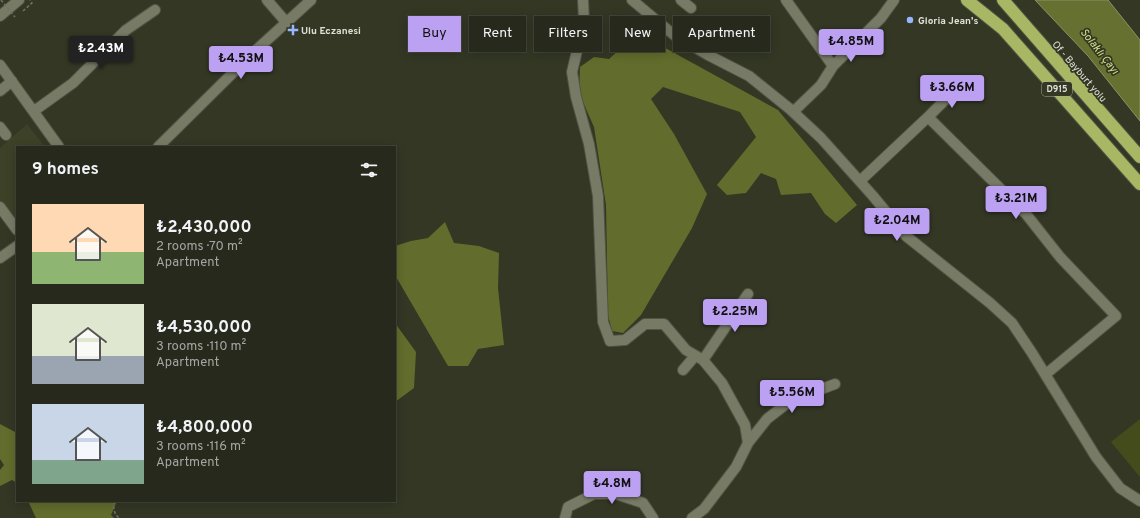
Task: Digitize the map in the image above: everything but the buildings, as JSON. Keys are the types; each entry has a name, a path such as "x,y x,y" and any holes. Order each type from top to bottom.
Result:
{"highway":[{"name":"D915","path":"967,0 1003,29 1140,184"},
{"name":"Of - Bayburt yolu","path":"1003,0 1140,158"}],"street":[{"path":"0,16 19,0"},
{"path":"267,0 286,22"},
{"path":"159,146 255,51 311,0"},
{"path":"583,0 584,21 572,72 576,97 589,144 598,196 602,322 610,341 625,340 645,324 664,324 686,350 699,358 722,383 744,425 748,443"},
{"path":"632,0 674,35 708,55 749,76 793,112 821,138 860,181 906,236 990,303 1012,323 1046,374 1096,457 1120,488 1140,501"},
{"path":"681,0 691,8"},
{"path":"786,0 832,66"},
{"path":"793,112 821,85 832,66 881,18 894,0"},
{"path":"34,111 73,82 126,30 155,10"},
{"path":"0,65 58,146"},
{"path":"0,91 12,81"},
{"path":"860,181 960,85"},
{"path":"928,117 1026,214 1060,257 1116,316 1046,374"},
{"path":"0,207 16,229"},
{"path":"0,258 16,247"},
{"path":"683,370 699,358 748,294"},
{"path":"692,518 704,509 736,467 748,443 768,419 790,401 834,384"},
{"path":"565,518 568,507 594,494 616,494 643,503 654,518"}],"path":[{"path":"1,0 15,17"},
{"path":"114,502 116,515 120,518"}],"shaded area":[{"path":"665,48 778,110 857,205 836,223 825,214 811,193 781,195 776,179 761,173 746,193 727,195 717,185 756,137 740,112 663,87 651,99 674,134 707,194 692,228 641,315 623,333 612,331 608,315 606,205 594,127 579,93 580,67 594,57 609,59 617,52 665,52"},
{"path":"27,124 44,146 16,146 16,223 0,201 0,148"},
{"path":"445,222 454,243 479,246 499,253 498,288 504,345 478,349 468,366 448,366 396,277 396,246 428,238"},
{"path":"396,324 416,352 414,388 396,401"},
{"path":"1140,419 1140,477 1111,442"},
{"path":"0,424 16,432 16,482 12,480 0,486 0,470 4,465 0,459"},
{"path":"28,502 117,502 111,515 114,518 36,518"}],"water":[{"name":"Solaklı Çayı","path":"1035,0 1108,0 1140,40 1140,121 1088,56"}],"place":[{"name":"Gloria Jean's","path":"910,20"},
{"name":"Ulu Eczanesi","path":"293,30"}]}
